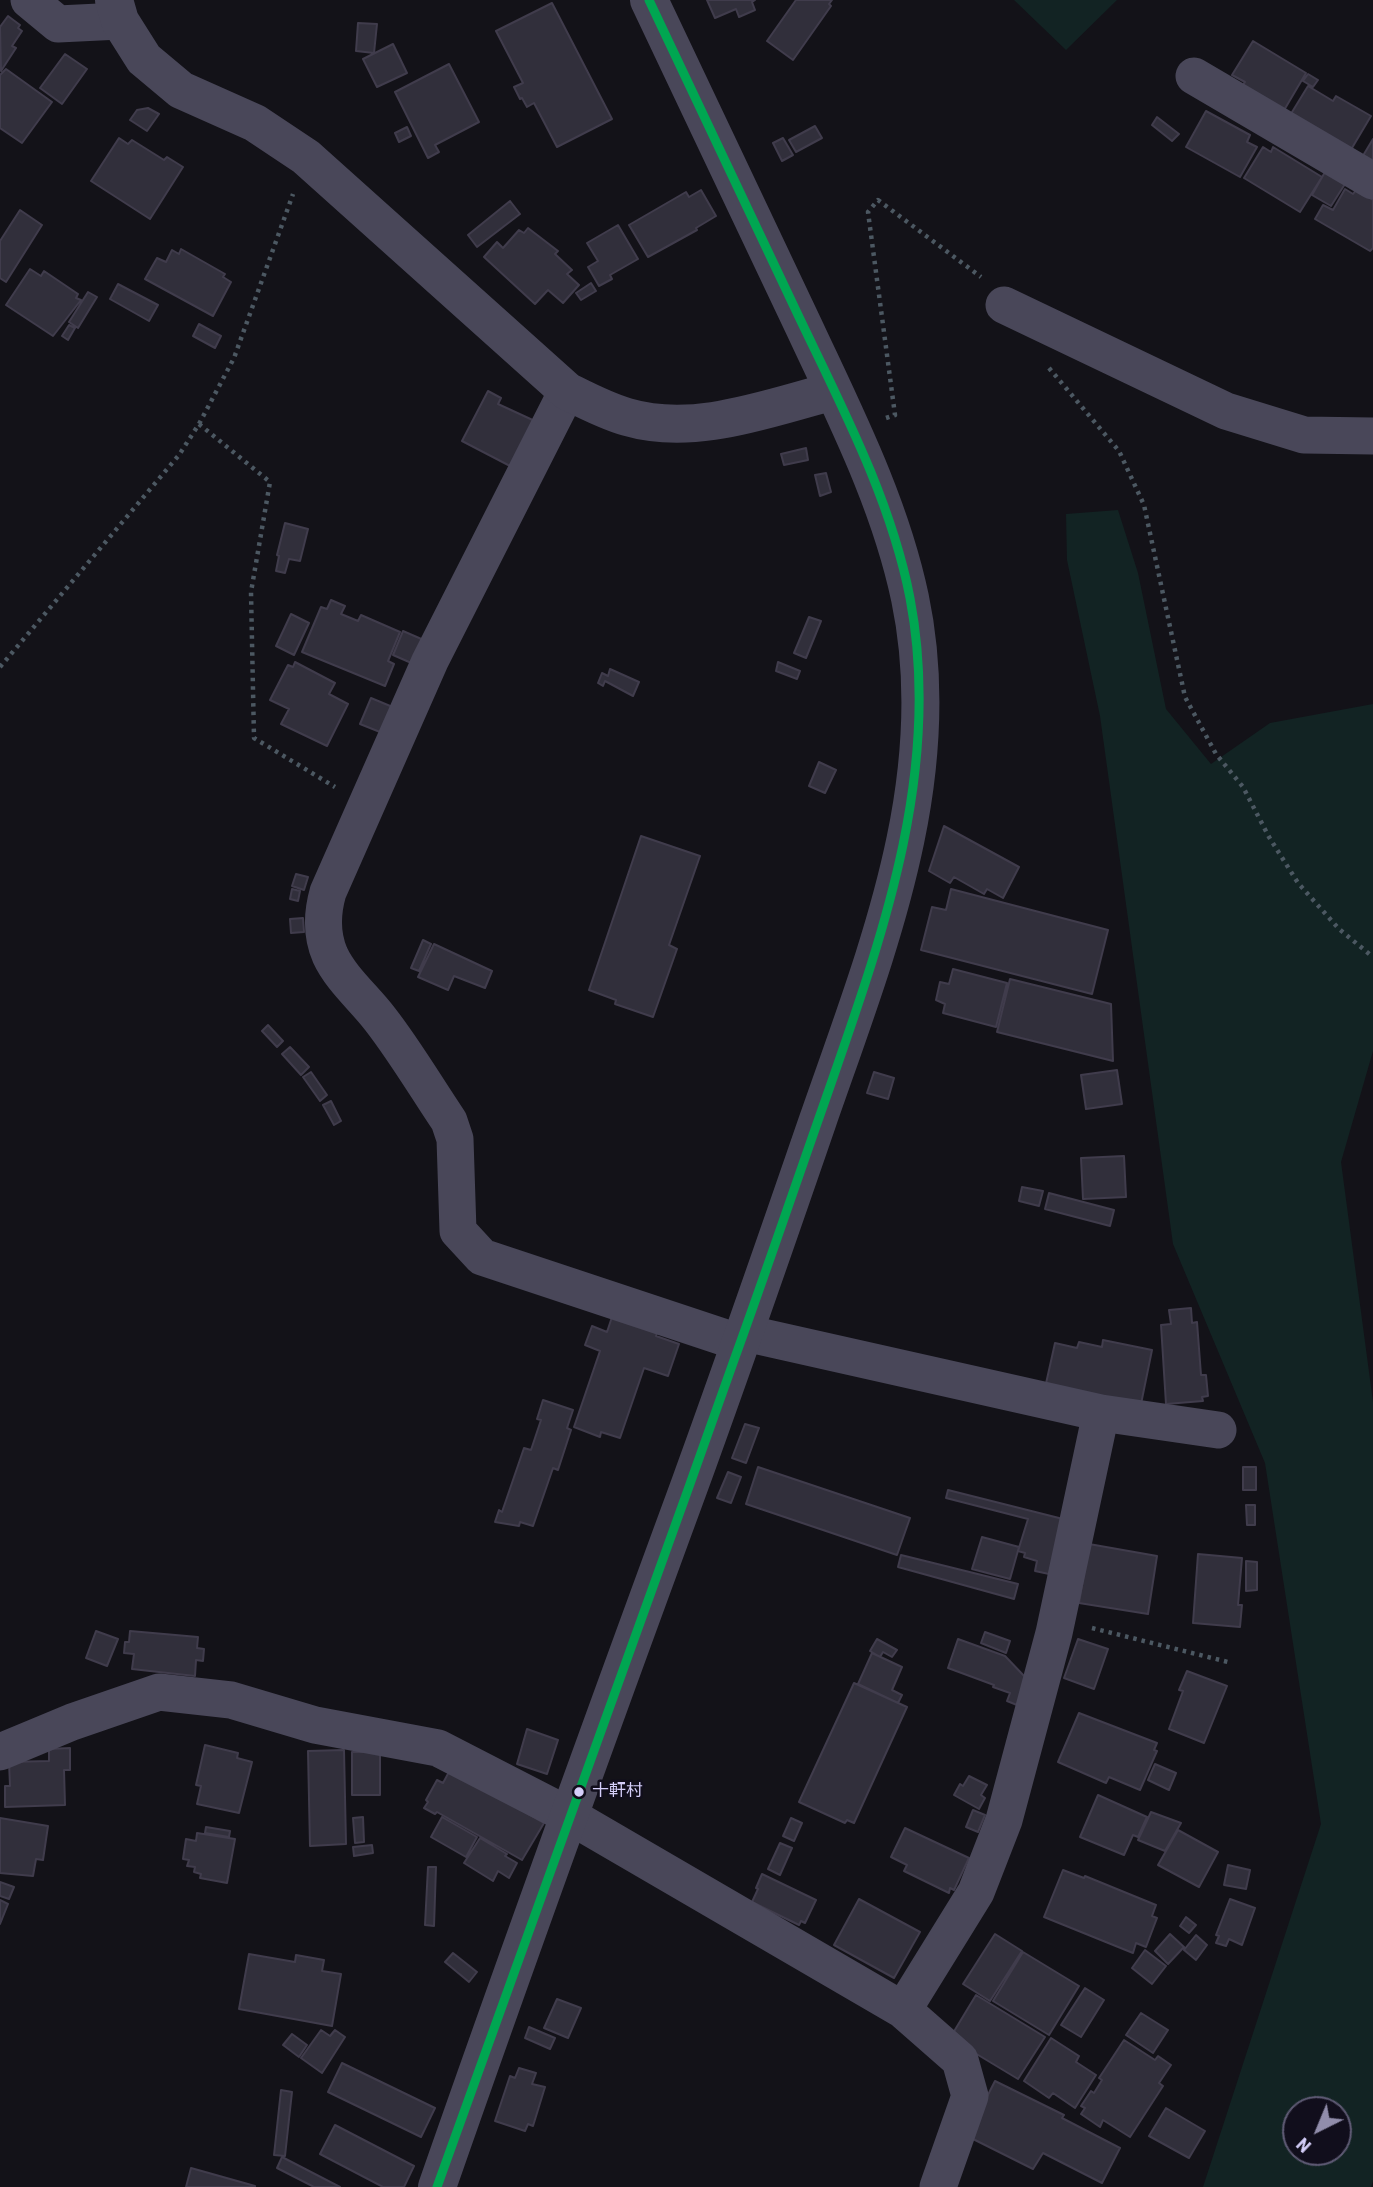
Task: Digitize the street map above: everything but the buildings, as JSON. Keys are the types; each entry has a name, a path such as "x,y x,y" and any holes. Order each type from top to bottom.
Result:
{"street":[{"path":"29,0 58,24 117,10 144,59 181,90 255,123 306,157 567,391 601,408 630,418 687,424 729,418 834,391"},
{"path":"437,2187 568,1815 745,1333 875,955 903,855 918,773 921,690 911,601 888,515 834,391 649,0"},
{"path":"1195,76 1373,181"},
{"path":"996,293 1226,411 1304,435 1373,436"},
{"path":"567,391 430,661 328,892 322,925 331,956 352,987 380,1019 449,1121 455,1139 458,1231 482,1257 738,1342 745,1333"},
{"path":"745,1333 1101,1413 1217,1430"},
{"path":"903,2010 976,1892 1004,1820 1057,1619 1101,1413"},
{"path":"0,1752 72,1722 159,1692 231,1700 315,1725 438,1748 568,1815 903,2010 960,2060 970,2096 938,2187"}],"path":[{"path":"0,667 179,455 199,424 234,358 306,157"},
{"path":"895,415 868,212 878,200 996,293"},
{"path":"1043,360 1119,452 1144,505 1185,697 1216,754 1243,787 1269,837 1298,883 1339,929 1373,957"},
{"path":"199,424 270,482 251,592 254,738 366,806"},
{"path":"1057,1619 1228,1662"}],"shaded area":[{"path":"1014,0 1117,0 1066,50"},
{"path":"1118,510 1138,573 1166,709 1211,764 1270,723 1373,704 1373,1051 1341,1162 1373,1402 1371,2187 1203,2187 1321,1824 1265,1463 1173,1244 1100,716 1067,560 1066,514"}],"transit line":[{"path":"437,2187 757,1297 847,1037 886,915 913,790 919,726 918,663 910,598 891,525 864,454 649,0"}],"place":[{"name":"十軒村","path":"579,1792"}]}
